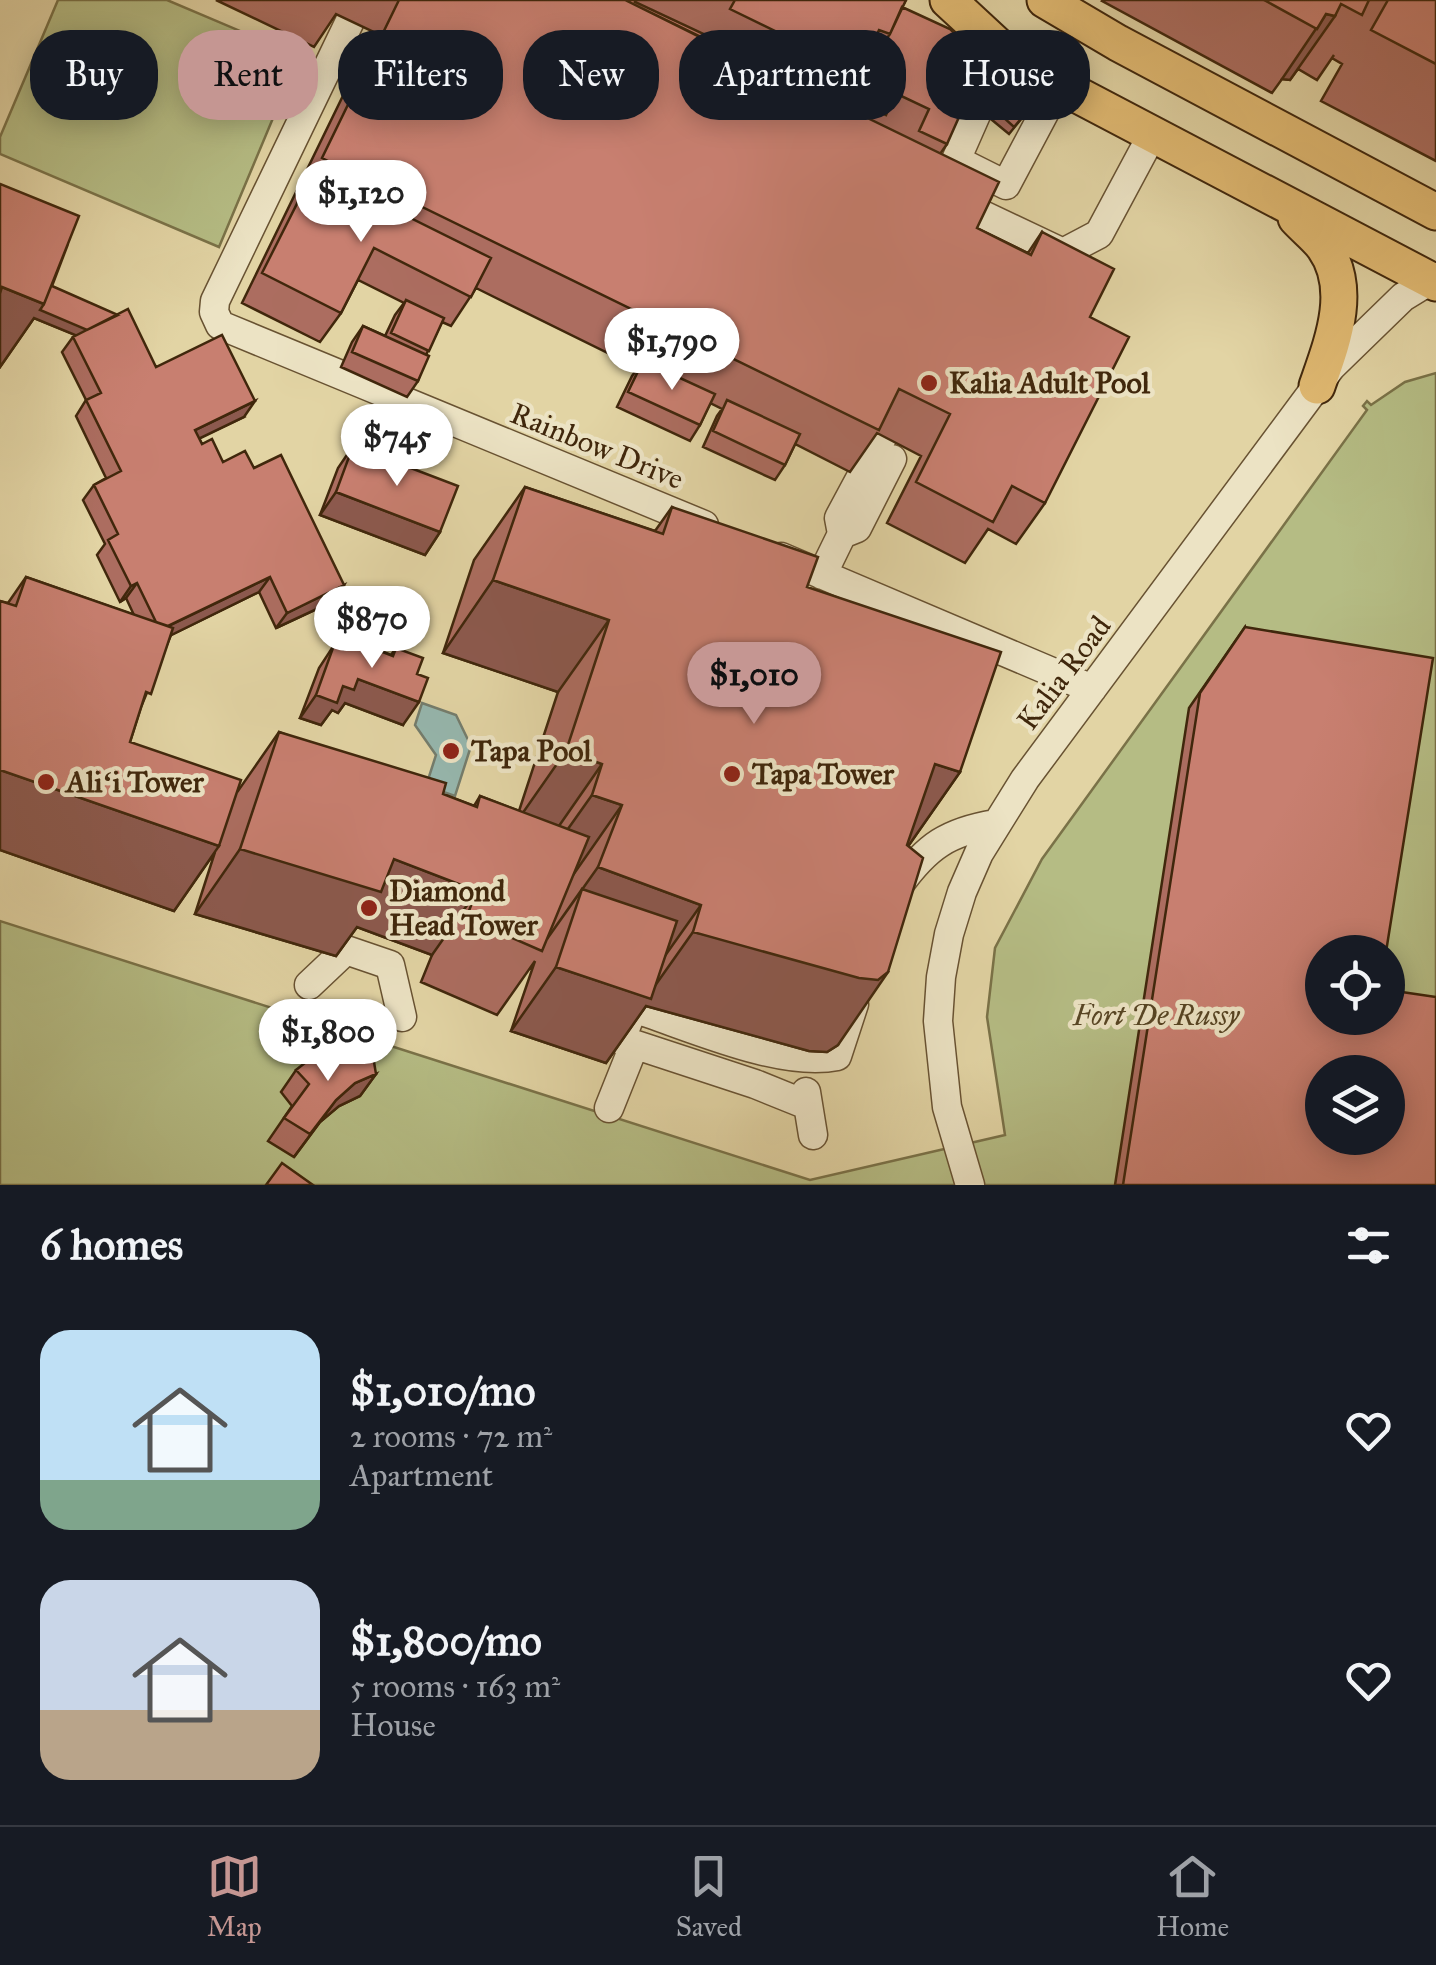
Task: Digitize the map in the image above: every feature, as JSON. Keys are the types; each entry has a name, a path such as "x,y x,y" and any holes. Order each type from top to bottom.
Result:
{"main road":[{"path":"948,0 980,30"},
{"path":"1045,0 1118,43 1436,212"},
{"path":"1090,104 1434,280"},
{"path":"1282,203 1326,248 1339,280 1336,332 1317,386"}],"street":[{"name":"Rainbow Drive","path":"350,21 215,301 214,312 220,325 725,534"},
{"path":"974,120 956,160 1006,185 1040,120"},
{"path":"933,191 1063,254 1099,234 1152,136"},
{"path":"988,250 1000,224"},
{"name":"Kalia Road","path":"970,1185 947,1108 940,1064 941,977 962,892 995,824 1317,386 1347,349 1404,298 1434,280"},
{"path":"822,575 842,534 840,518 891,440"},
{"path":"753,546 1092,689"},
{"path":"884,912 886,902 924,854 962,830 995,824"},
{"path":"309,984 346,950 390,965 402,1017"},
{"path":"813,1134 806,1099 621,1040 633,1008 787,1057 837,1056 865,971"},
{"path":"609,1108 630,1053"}],"green space":[{"path":"58,0 167,0 238,30 178,30 178,120 272,120 219,247 0,154 0,137 30,66 30,120 158,120 158,30 45,30"},
{"name":"Fort De Russy","path":"1436,373 1436,1185 0,1185 0,921 810,1180 1005,1135 987,1017 995,948 1042,859 1367,410 1363,406 1367,401 1371,405 1405,382"}],"water":[{"name":"Tapa Pool","path":"422,703 456,715 471,746 455,796 426,786 436,755 415,725"}],"building":[{"path":"399,0 625,0 687,30 679,30 679,120 872,120 999,182 977,228 1031,255 1042,232 1114,269 1090,317 1129,337 1045,503 1012,486 993,522 916,482 950,414 899,389 879,430 322,158 341,120 503,120 503,30 384,30"},
{"path":"625,0 636,0 695,30 686,30"},
{"path":"735,0 906,0 892,30 773,30 730,9"},
{"path":"1264,0 1369,0 1362,15 1341,4 1335,16 1326,14 1317,29"},
{"path":"1388,0 1436,0 1436,64 1371,30"},
{"path":"902,7 951,30 926,30 926,108 906,98 906,30 892,30"},
{"path":"926,116 926,120 958,120 947,144 919,131"},
{"path":"314,170 491,258 471,297 374,248 341,313 262,273"},
{"path":"0,184 79,216 44,304 2,287 0,293"},
{"path":"68,244 52,286 118,315 87,330 40,310"},
{"path":"406,300 444,318 429,351 391,333"},
{"path":"128,309 156,367 222,335 255,401 195,430 202,444 212,439 223,462 245,451 254,468 281,455 344,585 287,613 270,577 168,626 156,622 137,583 131,586 108,540 118,534 94,485 121,471 86,400 101,393 73,337"},
{"path":"363,326 429,356 418,381 352,352"},
{"path":"643,361 715,394 700,425 628,392"},
{"path":"727,400 800,434 785,465 713,431"},
{"path":"353,446 458,486 440,532 336,492"},
{"path":"525,487 663,534 672,507 818,557 807,587 1001,652 960,772 935,764 907,845 923,858 888,972 878,980 693,932 701,905 598,867 622,805 592,795 602,764 566,751 609,620 493,580"},
{"path":"26,577 173,628 130,742 241,780 219,846 0,770 0,601 16,606"},
{"path":"1245,627 1433,658 1389,935 1305,935 1305,1035 1405,1035 1405,992 1436,997 1436,1185 1123,1185 1200,693"},
{"path":"347,638 393,656 396,648 423,658 417,674 428,678 419,702 358,679 354,690 343,686 337,703 316,695 334,645 343,649"},
{"path":"279,732 446,783 443,794 477,807 480,796 589,837 542,951 466,918 477,891 394,859 381,892 240,849"},
{"path":"582,889 677,921 651,999 556,967"},
{"path":"334,1040 346,1059 372,1050 376,1074 355,1083 336,1100 310,1134 284,1118 309,1084 296,1070"},
{"path":"282,1163 313,1185 266,1185"}],"place":[{"name":"Kalia Adult Pool","path":"929,383"},
{"name":"Tapa Pool","path":"451,751"},
{"name":"Tapa Tower","path":"732,774"},
{"name":"Aliʻi Tower","path":"46,782"},
{"name":"Diamond Head Tower","path":"369,908"}]}
